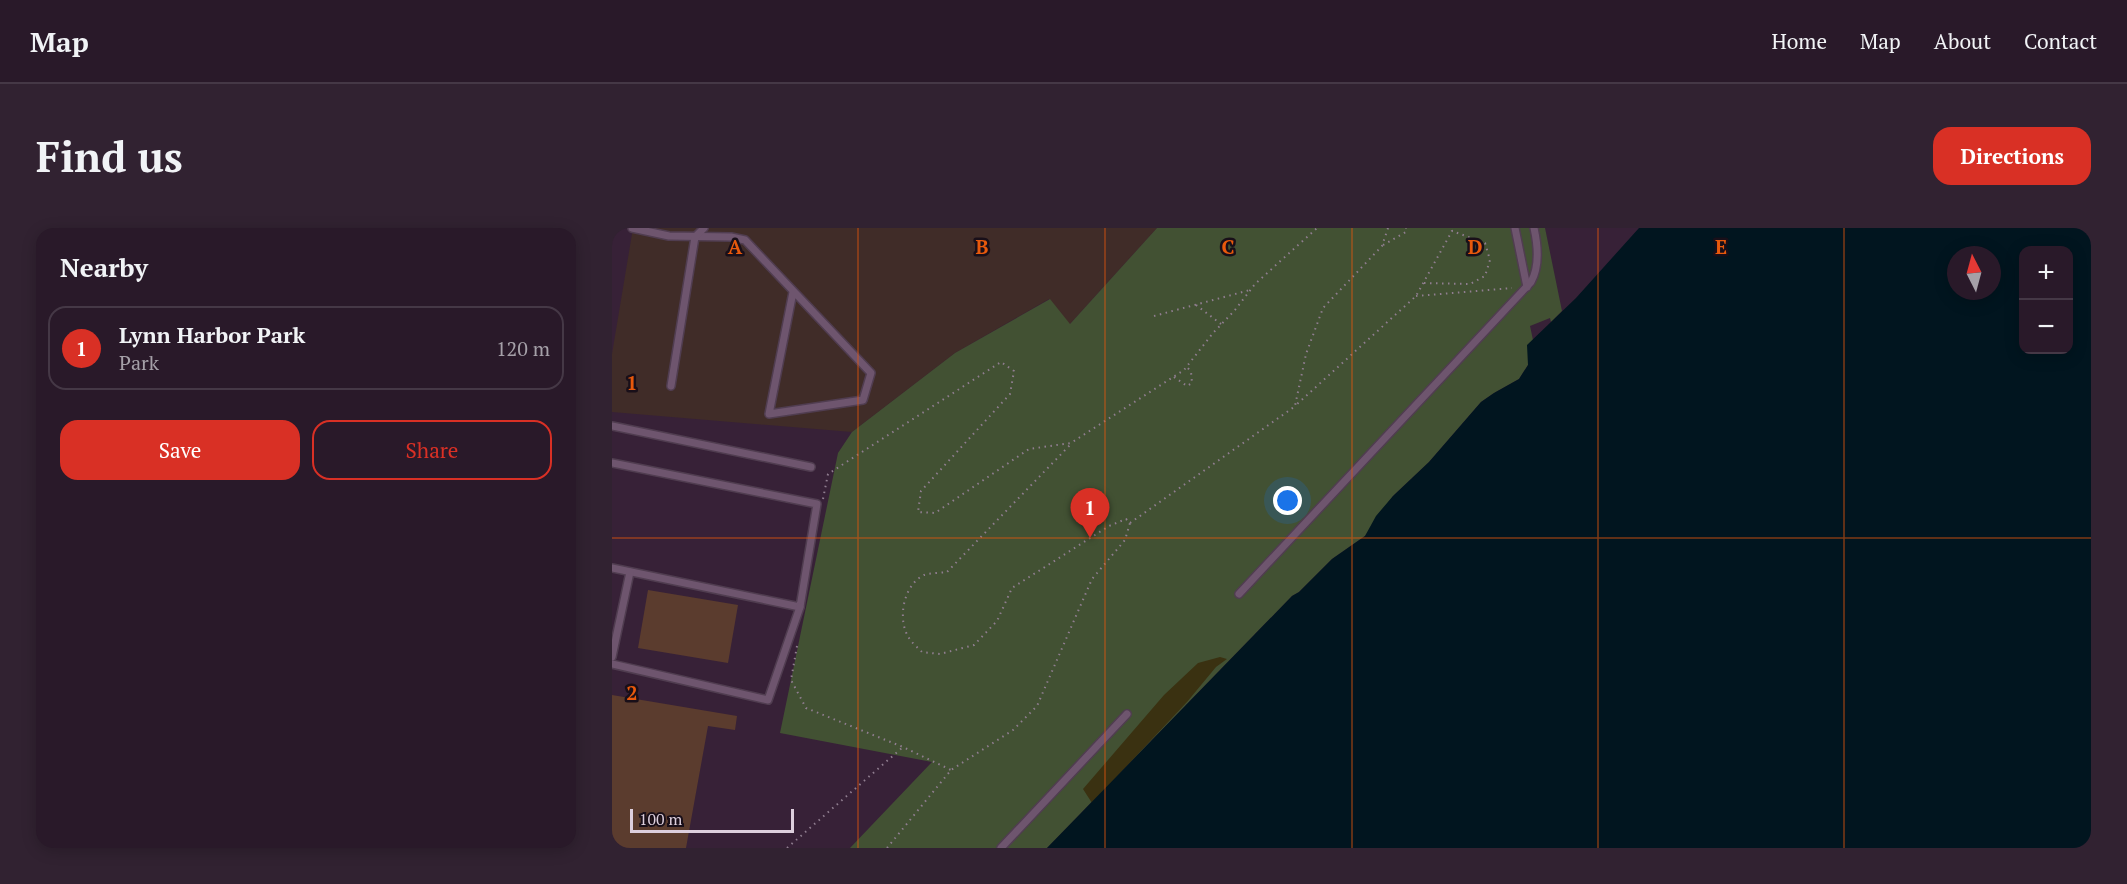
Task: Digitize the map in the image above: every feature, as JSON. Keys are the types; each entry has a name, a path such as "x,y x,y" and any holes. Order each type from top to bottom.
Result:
{"lane":[{"path":"632,228 669,236 731,237 744,240 794,292 871,373 863,400 769,414 794,292"},
{"path":"671,386 695,237 704,228"},
{"path":"1515,228 1527,287"},
{"path":"1239,594 1527,287 1533,278 1537,263 1534,228"},
{"path":"612,426 811,467"},
{"path":"612,463 817,504 800,607 768,700 612,664"},
{"path":"612,568 800,607"},
{"path":"612,657 630,572"},
{"path":"1001,848 1127,714"}],"path":[{"path":"1130,523 1126,519 1109,526 1012,588 997,621 974,645 940,654 922,652 908,637 903,621 904,605 910,587 924,575 947,572 1071,443 1186,367 1250,290 1317,228"},
{"path":"1382,246 1388,228"},
{"path":"1295,406 1306,354 1323,308 1382,246 1406,232 1406,228"},
{"path":"887,848 951,770 1013,730 1037,706 1092,579 1125,540 1130,523 1295,406 1416,296 1451,229 1485,243 1490,260 1485,276 1470,284 1424,283"},
{"path":"1416,296 1527,287"},
{"path":"1155,316 1250,290"},
{"path":"1196,305 1221,324"},
{"path":"822,508 828,474 1001,362 1014,371 1010,394 921,491 918,512 935,513 1029,449 1071,443"},
{"path":"1173,377 1187,386 1192,383 1191,372 1186,367"},
{"path":"797,645 790,680 806,708 903,747 951,770"},
{"path":"787,848 903,747"}],"shaded area":[{"path":"633,228 1157,228 1069,325 1049,299 955,353 852,432 612,412 612,354"}],"green space":[{"path":"1157,228 1545,228 1562,311 1551,322 1550,318 1530,326 1533,340 1528,346 1528,365 1519,379 1481,402 1429,462 1393,496 1365,536 1332,559 1299,592 1292,596 1047,848 850,848 932,762 780,733 838,453 852,432 955,353 1050,299 1070,324"}],"sand":[{"path":"1220,657 1227,659 1216,667 1187,702 1092,803 1083,789 1164,695 1198,663"}],"water":[{"path":"1639,228 2091,228 2091,848 1047,848 1292,596 1299,592 1332,559 1365,536 1376,516 1393,496 1429,462 1481,402 1519,379 1528,365 1527,345 1576,298"}],"building":[{"path":"648,590 738,605 728,663 638,648"},
{"path":"612,695 737,716 735,730 708,726 686,848 612,848"}],"place":[{"name":"Lynn Harbor Park","path":"1090,538"}]}
